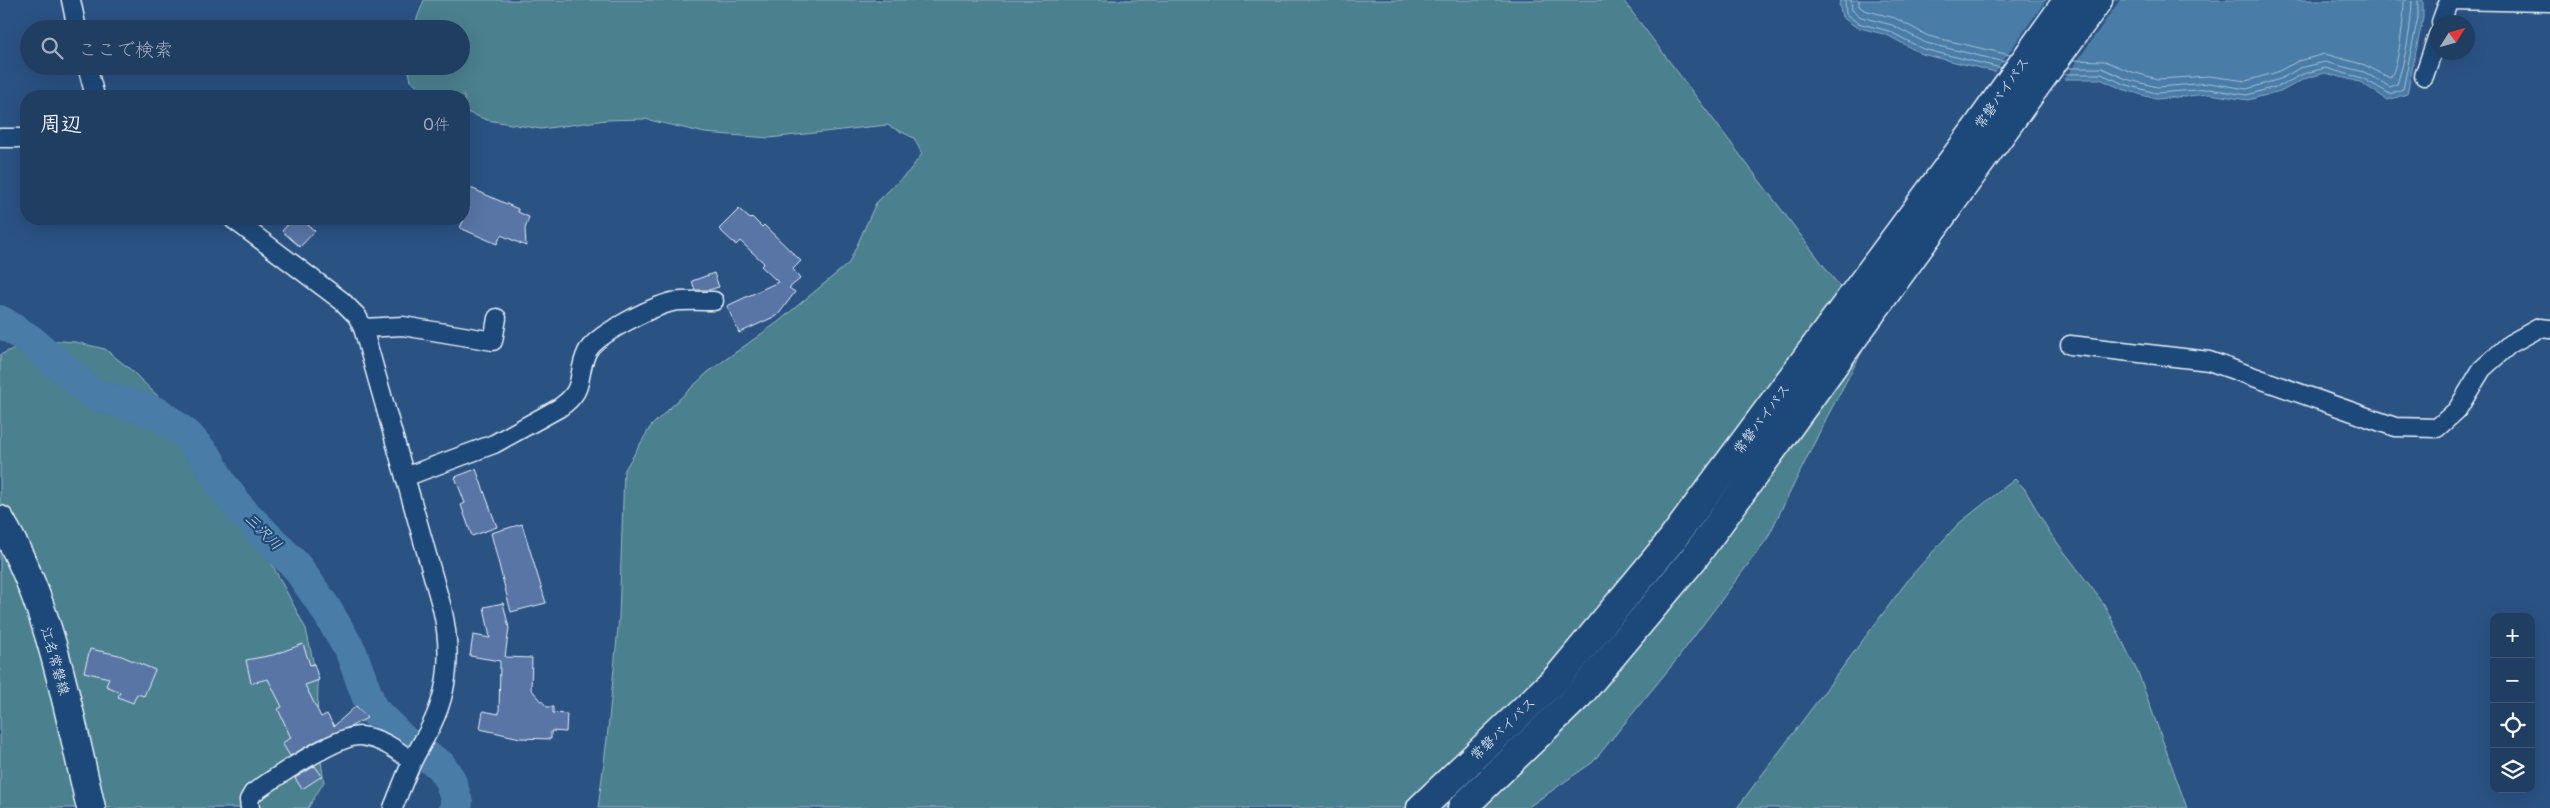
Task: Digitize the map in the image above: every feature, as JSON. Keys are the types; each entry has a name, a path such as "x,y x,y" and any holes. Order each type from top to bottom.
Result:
{"main road":[{"name":"常磐バイパス","path":"1462,808 1580,694 1694,559 1983,140 2068,0"},
{"name":"常磐バイパス","path":"1421,808 1559,676 1671,541 1983,140 2098,0"},
{"name":"江名常磐線","path":"0,520 22,561 56,657 91,808"}],"street":[{"path":"71,0 76,20"},
{"path":"2444,15 2448,0 2550,2"},
{"path":"2424,76 2430,58"},
{"path":"89,75 93,90"},
{"path":"0,138 20,138"},
{"path":"242,225 342,301 357,316 363,328 442,608 448,632 449,655 443,694 433,722 412,761 393,808"},
{"path":"405,477 494,444 568,401 577,390 588,349 603,336 643,313 673,302 714,300"},
{"path":"363,328 403,326 493,341 497,318"},
{"path":"2070,345 2209,361 2394,427 2437,428 2457,410 2482,369 2510,344 2539,328 2550,329"},
{"path":"250,808 249,800 253,793 324,750 352,736 361,736 382,742 412,761"}],"green space":[{"path":"424,0 1623,0 1855,307 1863,350 1826,419 1767,539 1678,658 1593,762 1527,808 598,808 619,618 624,471 651,426 708,372 778,322 849,263 876,203 910,170 922,154 914,138 887,125 769,138 705,133 645,119 606,120 541,129 487,120 470,113 470,90 424,90 411,81 410,75 470,75 470,20 416,20"},
{"path":"33,339 75,342 105,349 130,369 167,405 198,446 234,507 262,545 306,629 318,684 317,734 324,782 308,808 0,808 0,355"},
{"path":"2015,479 2024,488 2050,533 2104,604 2139,675 2187,808 1737,808 1911,576 1958,524"}],"water":[{"path":"1841,0 2423,0 2423,18 2407,94 2388,100 2360,82 2325,73 2304,79 2284,90 2248,100 2209,94 2156,99 2122,89 2100,79 2061,79 2000,73 1922,54 1887,35 1856,27 1842,17 1839,4"}],"pier":[{"path":"2046,0 2120,0 2063,81 1994,74"}],"building":[{"path":"470,188 518,209 518,212 529,217 525,229 526,246 501,235 497,244 460,228 461,225 470,225"},
{"path":"739,209 750,219 752,217 762,227 764,225 801,261 793,269 800,279 789,288 795,292 778,315 739,333 727,306 778,282 761,266 764,263 740,241 736,245 719,229"},
{"path":"288,225 308,225 315,231 300,247 282,231"},
{"path":"714,273 719,287 709,290 695,290 692,281"},
{"path":"476,469 497,527 472,536 461,505 465,503 455,477"},
{"path":"522,524 546,603 511,612 491,533"},
{"path":"503,603 509,628 505,657 532,658 531,689 547,707 553,707 553,713 567,714 566,732 551,731 551,739 520,738 480,729 483,711 499,714 500,661 470,656 473,635 490,638 484,607"},
{"path":"303,644 310,665 314,664 319,680 305,685 321,717 327,714 334,726 356,706 367,718 318,740 290,756 282,743 291,738 278,709 282,707 268,679 251,683 246,660 273,655"},
{"path":"90,649 119,655 155,670 144,696 137,694 133,703 118,697 120,692 106,686 109,678 84,672"},
{"path":"315,766 322,776 302,789 295,778"}],"waterway":[{"name":"三沢川","path":"0,321 30,340 93,394 158,413 188,436 208,459 220,482 239,508 297,567 326,609 351,652 372,709 405,742 440,765 450,780 457,802 455,808"}]}
